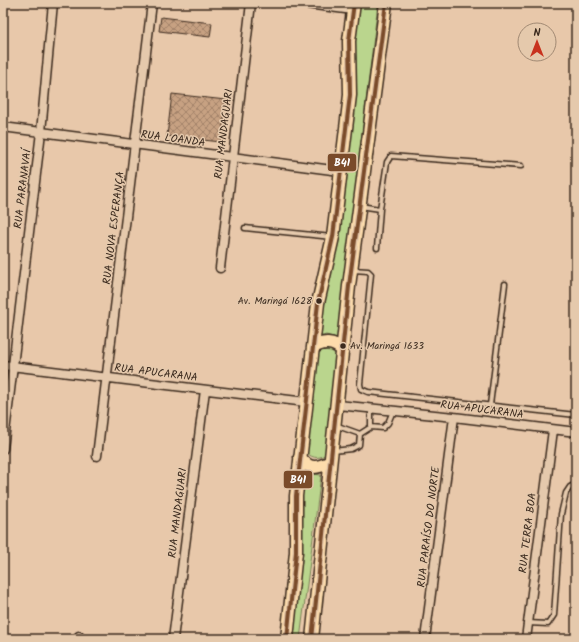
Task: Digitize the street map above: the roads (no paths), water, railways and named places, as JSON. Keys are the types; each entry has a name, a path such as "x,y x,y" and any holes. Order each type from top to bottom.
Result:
{"main road":[{"path":"312,639 331,456 338,405 342,350 351,270 386,3"},
{"path":"287,639 296,552 296,496 306,402 318,303 333,237 350,95 349,41 353,7"},
{"path":"313,348 323,343 330,343 337,345 342,350"},
{"path":"300,457 308,466 314,467 321,466 331,456"}],"street":[{"name":"RUA PARANAVAÍ","path":"3,449 41,132 53,3"},
{"name":"RUA NOVA ESPERANÇA","path":"97,456 136,145 152,3"},
{"name":"RUA MANDAGUARI","path":"220,268 251,3"},
{"path":"299,3 353,7"},
{"name":"RUA LOANDA","path":"3,127 340,171"},
{"name":"RUA APUCARANA","path":"3,365 306,402"},
{"name":"RUA MANDAGUARI","path":"173,639 205,390"},
{"name":"RUA APUCARANA","path":"338,405 576,432"},
{"name":"RUA PARAÍSO DO NORTE","path":"425,639 454,417"},
{"name":"RUA TERRA BOA","path":"526,639 553,430"}],"lane":[{"path":"377,248 380,209 387,162 391,156 521,166"},
{"path":"360,206 380,209"},
{"path":"245,228 333,237"},
{"path":"351,270 368,271 371,274 360,384 361,389 368,392 576,415"},
{"path":"490,405 505,284"},
{"path":"371,409 371,427"},
{"path":"360,434 371,427 383,428 388,423 393,411"},
{"path":"335,425 360,434"},
{"path":"331,456 359,445 360,434"},
{"path":"528,623 548,624 554,615 561,514 566,493 570,487 576,484"}],"place":[{"name":"Av. Maringá 1628","path":"319,301"},
{"name":"Av. Maringá 1633","path":"343,346"}]}
